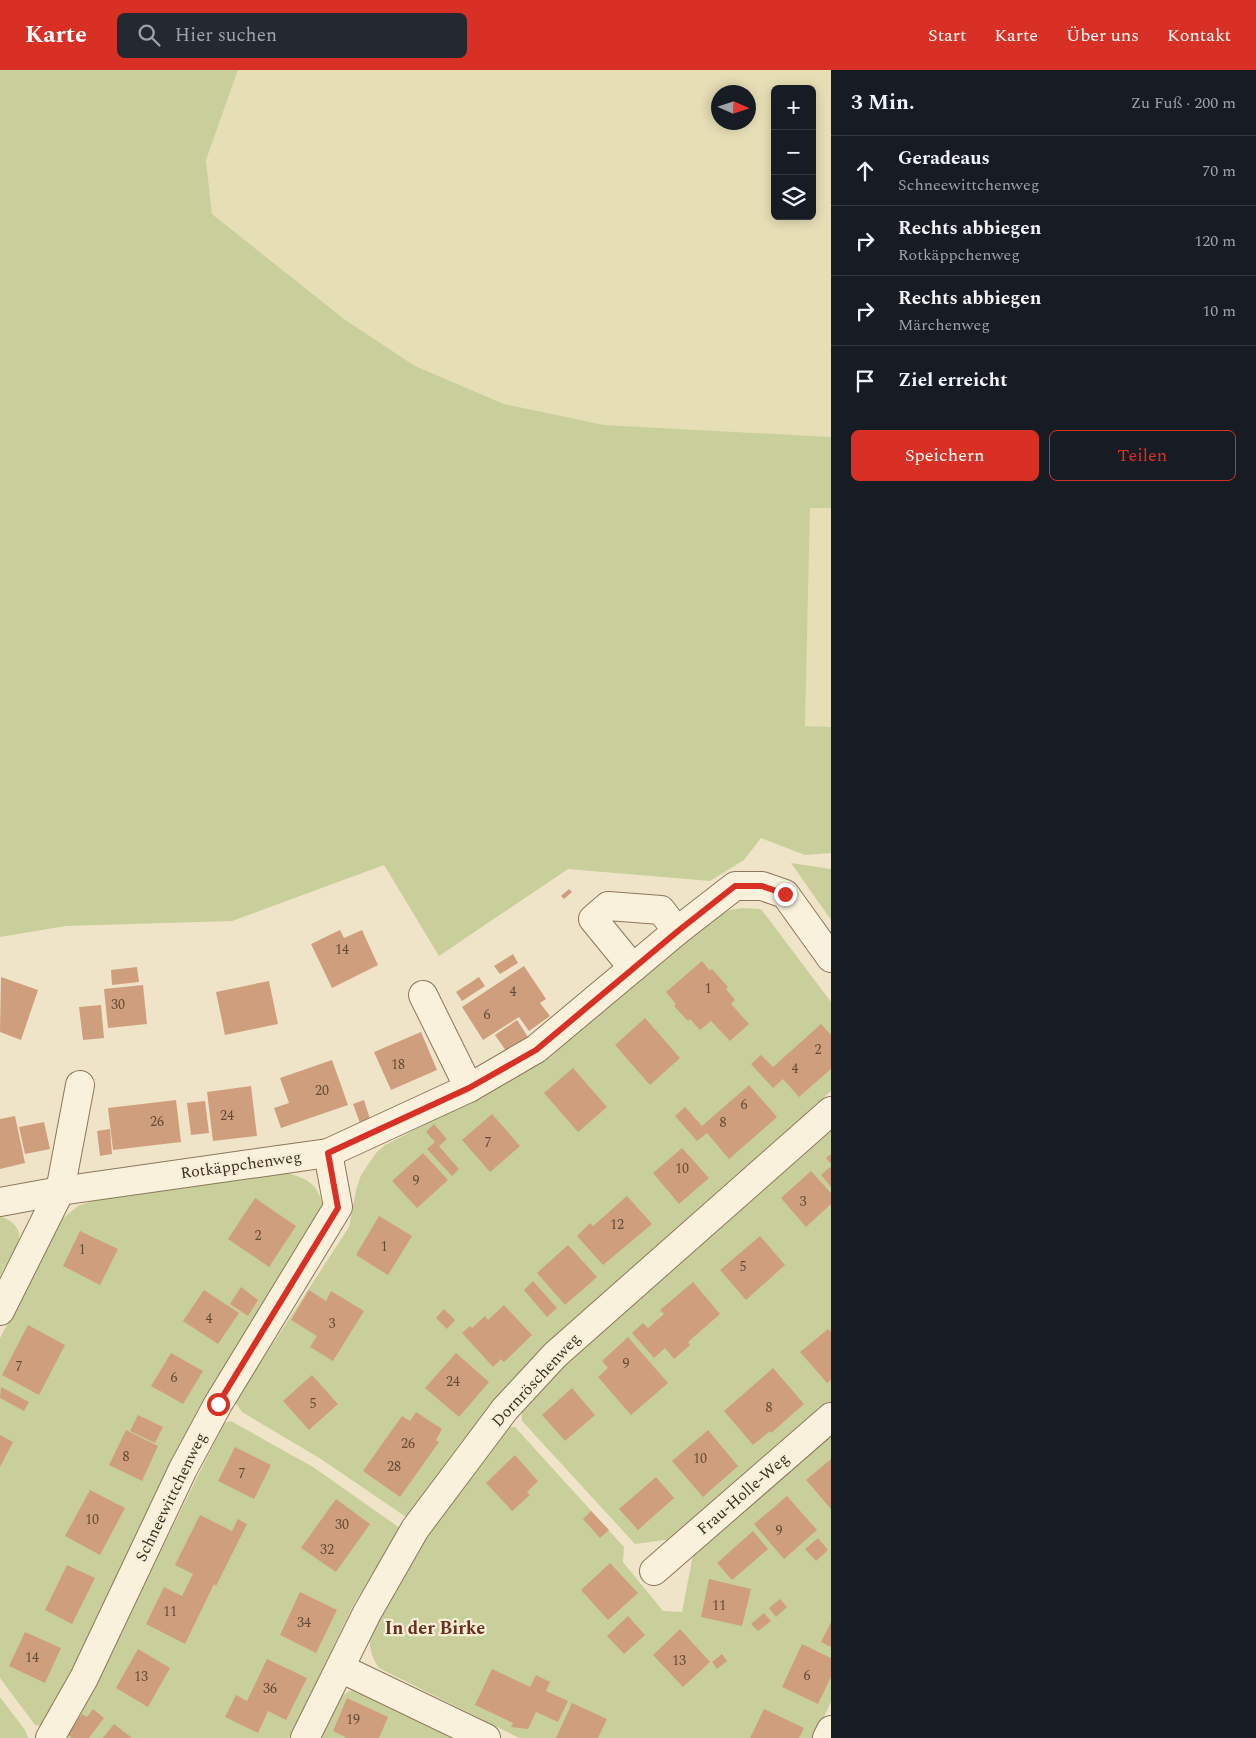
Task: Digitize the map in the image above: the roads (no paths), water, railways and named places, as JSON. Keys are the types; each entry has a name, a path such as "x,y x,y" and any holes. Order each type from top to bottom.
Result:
{"street":[{"name":"Rotkäppchenweg","path":"0,1202 60,1191 328,1153 469,1088 536,1050 633,968 735,886 762,886 785,894 831,958"},
{"path":"633,968 593,919 608,906 661,910 678,931"},
{"path":"423,995 469,1088"},
{"path":"0,1311 60,1191 80,1085"},
{"name":"Dornröschenweg","path":"305,1738 367,1613 415,1529 505,1409 556,1354 831,1111"},
{"name":"Schneewittchenweg","path":"50,1738 84,1678 183,1469 218,1404 338,1208 328,1153"},
{"name":"Frau-Holle-Weg","path":"654,1571 831,1417"},
{"path":"340,1668 486,1738"},
{"path":"827,1738 831,1730"}],"district":[{"name":"In der Birke","path":"435,1628"}]}
